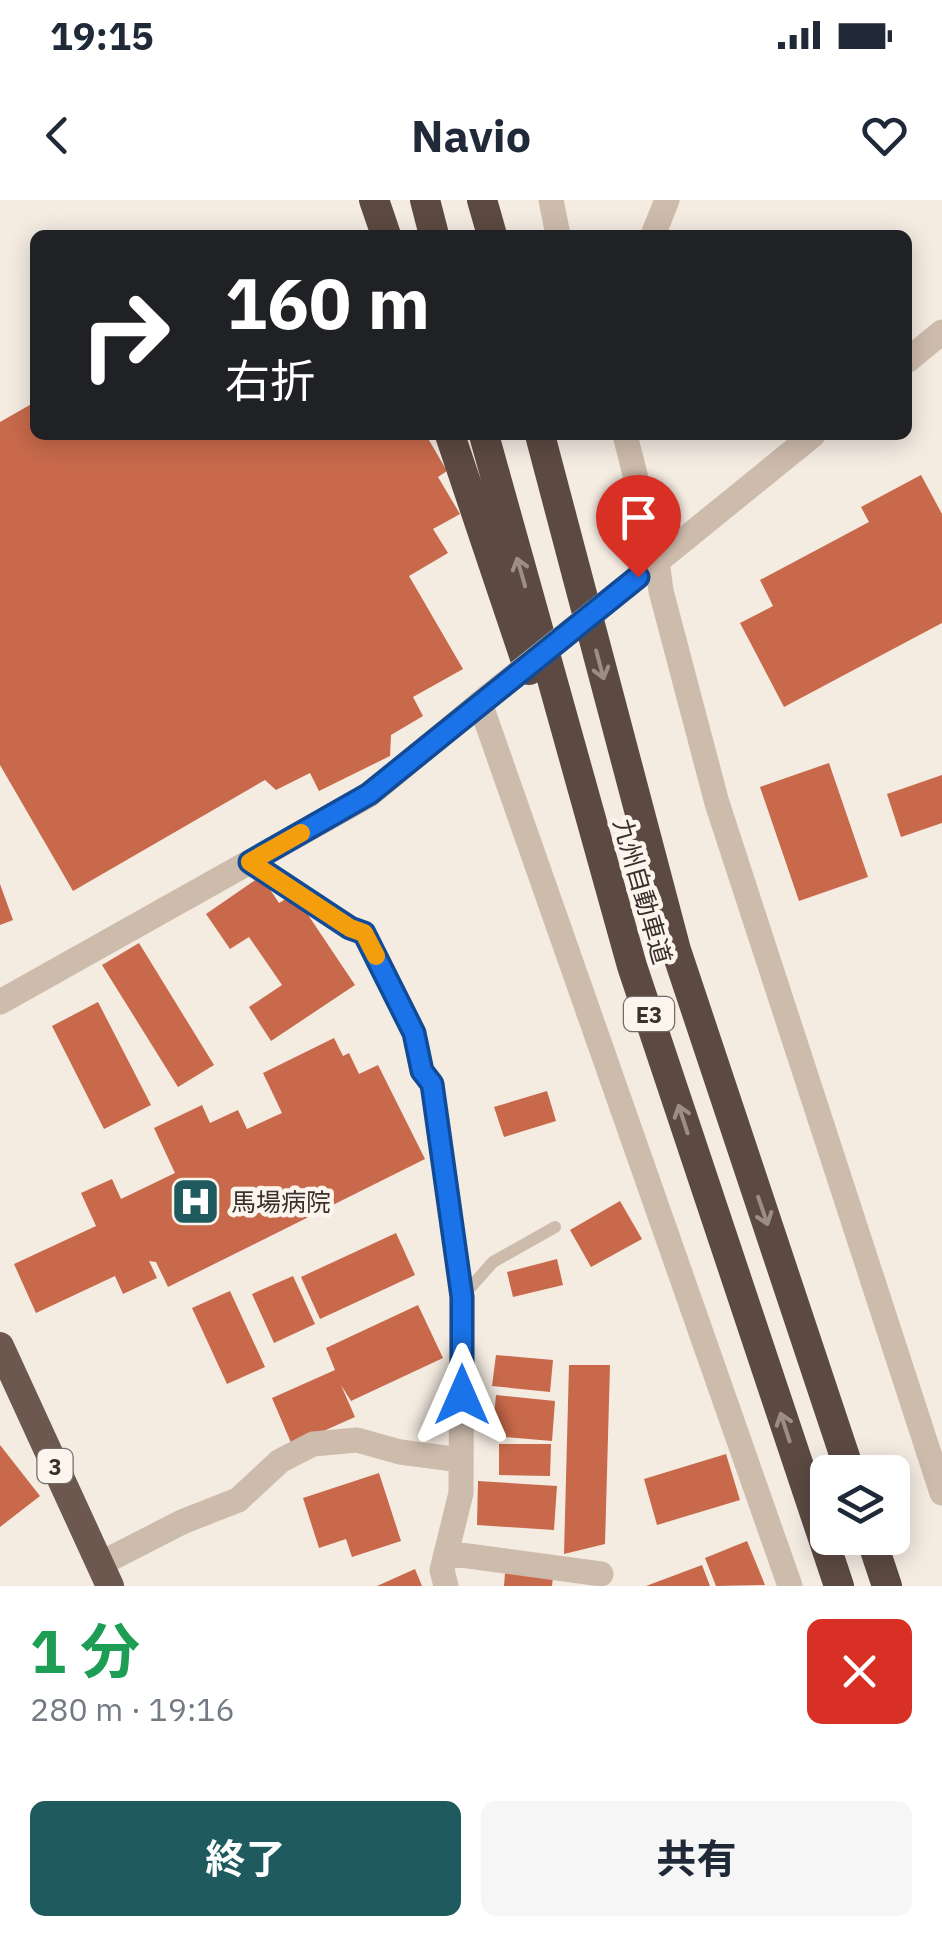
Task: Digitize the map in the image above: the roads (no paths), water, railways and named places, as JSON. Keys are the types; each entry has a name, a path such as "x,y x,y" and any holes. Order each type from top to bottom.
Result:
{"highway":[{"path":"374,200 384,230"},
{"path":"425,200 433,230"},
{"path":"485,200 492,230"},
{"path":"452,440 632,966"},
{"name":"九州自動車道","path":"485,440 632,966 839,1586"},
{"name":"九州自動車道","path":"541,440 676,950 844,1455"},
{"name":"3","path":"0,1346 105,1575"},
{"path":"876,1555 886,1586"}],"street":[{"path":"551,200 557,230"},
{"path":"655,230 667,200"},
{"path":"912,357 942,332"},
{"path":"625,440 647,569 661,592 716,803 942,1493"},
{"path":"0,1002 369,794 807,440"},
{"path":"485,699 790,1586"},
{"path":"446,1586 442,1570 461,1492 462,1297"},
{"path":"105,1575 182,1522 238,1500 280,1462 313,1444 357,1440 400,1452 461,1460"},
{"path":"446,1553 601,1574"}],"lane":[{"path":"250,862 350,928 364,933 414,1033 422,1071 432,1084 462,1297"},
{"path":"462,1297 492,1262 555,1226"}],"place":[{"name":"馬場病院","path":"196,1201"}]}
